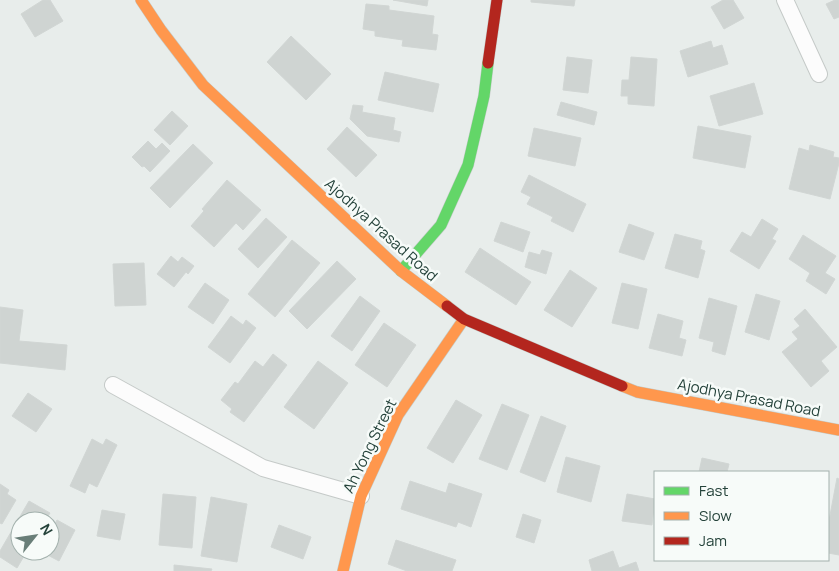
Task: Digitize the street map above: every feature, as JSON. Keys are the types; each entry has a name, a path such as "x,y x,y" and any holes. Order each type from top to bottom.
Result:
{"street":[{"name":"Ajodhya Prasad Road","path":"141,0 161,30 203,85 400,271 464,319 637,392 839,430"},
{"path":"400,271 441,225 468,165 484,96 498,0"},
{"path":"785,0 820,74"},
{"name":"Ah Yong Street","path":"343,571 361,496 398,416 464,319"},
{"path":"113,385 262,468 361,496"}],"building":[{"path":"43,0 50,0 63,21 35,37 21,14"},
{"path":"393,0 428,0 427,6"},
{"path":"531,0 575,0 574,6 531,2"},
{"path":"723,0 733,0 744,18 724,29 711,7"},
{"path":"839,0 839,17 834,19 826,4"},
{"path":"366,4 389,6 389,10 434,16 432,34 438,35 436,50 402,46 403,40 375,36 375,31 363,29"},
{"path":"291,36 331,74 306,100 267,62"},
{"path":"711,41 713,48 722,45 728,64 688,77 680,51"},
{"path":"567,57 592,60 588,93 563,90"},
{"path":"631,57 657,59 654,106 628,104 628,96 621,96 622,80 629,80"},
{"path":"385,72 439,84 433,112 378,100"},
{"path":"754,83 763,114 719,126 710,96"},
{"path":"561,102 597,112 594,125 557,115"},
{"path":"353,105 363,106 362,112 395,118 393,130 401,132 399,142 367,136 350,119"},
{"path":"172,111 188,126 170,145 154,130"},
{"path":"698,126 751,136 745,168 693,158"},
{"path":"347,127 377,155 356,177 327,149"},
{"path":"534,128 581,138 575,166 528,156"},
{"path":"148,141 156,149 162,143 170,151 150,172 132,157"},
{"path":"193,144 213,163 170,208 150,188"},
{"path":"810,145 834,152 833,157 839,158 830,199 789,189 799,148 809,151"},
{"path":"529,175 586,204 573,232 551,221 553,217 527,204 531,197 521,192"},
{"path":"227,180 261,210 243,230 236,223 214,247 191,226 204,211 202,209"},
{"path":"266,218 287,237 258,268 238,249"},
{"path":"762,219 778,229 772,239 776,241 759,269 730,251 742,232 751,237"},
{"path":"501,222 530,232 523,252 494,241"},
{"path":"629,224 654,233 644,260 619,252"},
{"path":"675,234 702,241 700,249 705,251 698,278 665,268"},
{"path":"803,235 836,256 825,273 835,279 826,294 806,281 810,273 789,259"},
{"path":"292,240 320,263 275,317 248,294"},
{"path":"480,248 531,282 516,305 465,272"},
{"path":"542,250 552,253 546,274 525,267 529,252 540,255"},
{"path":"171,256 178,262 182,257 194,266 188,274 186,272 174,287 157,274"},
{"path":"337,261 356,279 307,329 289,311"},
{"path":"144,263 146,305 115,306 113,264"},
{"path":"570,270 597,288 572,327 544,310"},
{"path":"205,283 229,300 213,324 188,307"},
{"path":"622,283 647,289 638,329 612,323"},
{"path":"756,294 780,301 769,340 745,332"},
{"path":"360,296 380,311 352,351 331,336"},
{"path":"709,298 737,306 725,355 712,351 714,342 699,338"},
{"path":"0,307 23,310 19,341 67,345 65,370 0,363"},
{"path":"805,309 837,347 821,361 829,371 811,387 782,352 798,339 792,332 800,326 794,319"},
{"path":"658,314 683,321 679,338 686,340 682,356 649,348"},
{"path":"231,316 243,325 246,320 256,328 230,363 208,347"},
{"path":"384,323 416,345 387,387 355,365"},
{"path":"273,354 287,365 244,422 230,412 232,409 221,400 235,382 238,384 255,361 263,367"},
{"path":"318,361 348,383 314,429 284,407"},
{"path":"28,393 52,409 36,432 12,416"},
{"path":"456,400 482,415 453,463 427,448"},
{"path":"502,404 529,415 507,470 479,459"},
{"path":"541,416 566,426 545,482 520,472"},
{"path":"92,439 103,445 106,439 117,445 97,487 89,483 85,493 70,486"},
{"path":"566,457 600,466 591,502 557,492"},
{"path":"702,458 729,464 727,471 699,471"},
{"path":"837,478 839,479 839,555 829,553 829,521"},
{"path":"410,481 446,493 449,483 482,494 471,527 458,522 456,527 401,509"},
{"path":"0,484 9,490 7,494 16,500 2,524 0,523"},
{"path":"163,494 196,497 192,548 159,545"},
{"path":"627,494 654,499 652,525 622,521"},
{"path":"211,497 247,504 237,562 201,556"},
{"path":"29,501 46,511 23,511"},
{"path":"102,510 125,514 120,540 97,536"},
{"path":"523,514 541,520 534,543 516,537"},
{"path":"60,522 75,530 60,559"},
{"path":"279,525 311,537 303,559 271,547"},
{"path":"10,534 10,561 21,561 17,568 0,557 0,551"},
{"path":"396,540 456,560 452,571 407,571 388,564"},
{"path":"613,551 619,568 636,562 639,571 592,571 589,560"},
{"path":"174,565 212,569 211,571 174,571"}],"traffic: fast":[{"path":"401,271 441,225 468,165 484,96 488,63"}],"traffic: slow":[{"path":"141,0 161,30 203,85 401,271 447,306"},
{"path":"343,571 361,496 398,415 464,319"},
{"path":"622,386 637,392 839,430"}],"traffic: jam":[{"path":"488,63 497,0"},
{"path":"447,306 464,319 622,386"}]}
